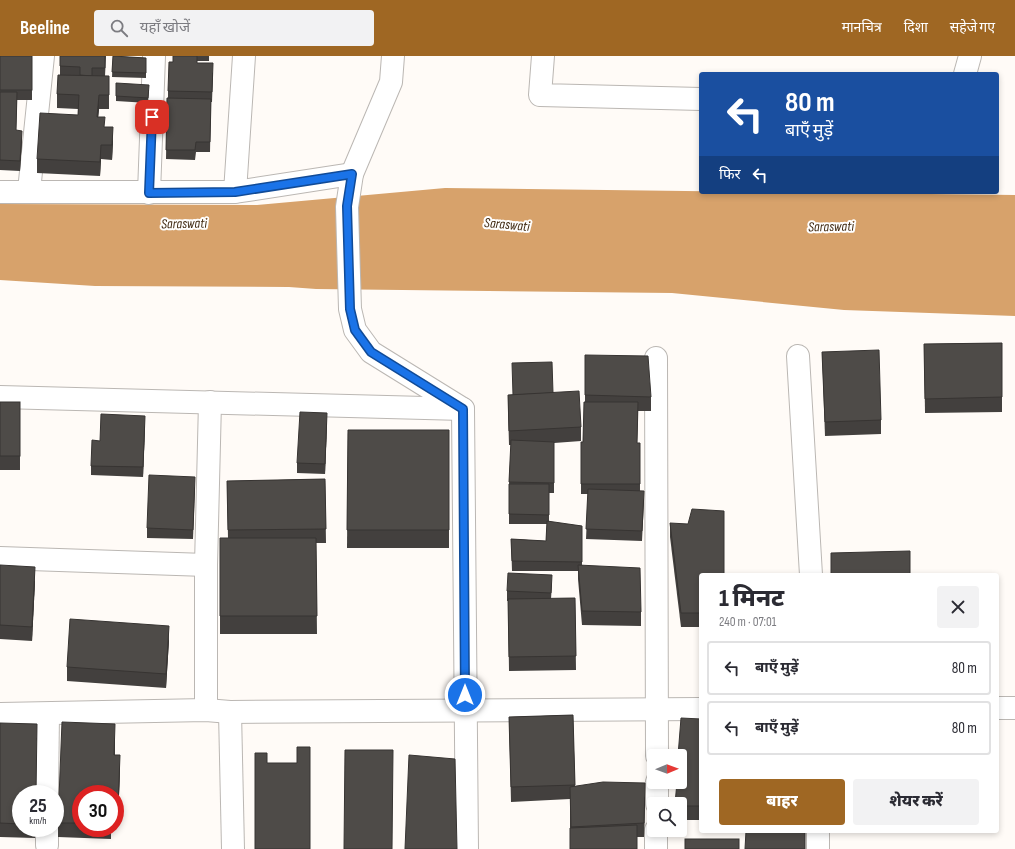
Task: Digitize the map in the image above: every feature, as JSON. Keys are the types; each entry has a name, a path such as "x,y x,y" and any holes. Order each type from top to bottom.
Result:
{"street":[{"path":"29,191 43,56"},
{"path":"149,193 154,56"},
{"path":"235,192 244,56"},
{"path":"393,56 390,82 352,174 347,206 350,309 355,330 371,352 463,409"},
{"path":"543,56 540,96 699,99"},
{"path":"966,72 970,56"},
{"path":"0,192 235,192 352,174"},
{"path":"798,356 811,573"},
{"path":"656,358 657,749"},
{"path":"0,397 463,409"},
{"path":"206,710 206,565 210,402"},
{"path":"463,409 466,849"},
{"path":"0,558 206,565"},
{"path":"999,708 1015,708"},
{"path":"0,714 206,710 230,712 699,709"},
{"path":"230,712 232,849"},
{"path":"47,785 48,714"},
{"path":"818,833 818,849"},
{"path":"656,837 656,849"}],"water":[{"name":"Saraswati","path":"445,188 699,191 699,194 1015,195 1015,316 844,310 672,293 316,289 289,287 95,286 0,280 0,204 257,205"}],"building":[{"path":"0,56 32,56 32,90 0,90"},
{"path":"60,56 105,56 105,68 92,68 92,76 80,75 80,67 60,66"},
{"path":"113,56 146,58 146,73 112,72"},
{"path":"173,56 197,56 197,63 213,63 212,92 168,91 169,62 173,62"},
{"path":"58,75 109,76 109,95 99,95 97,117 105,117 104,127 113,127 112,145 101,145 100,162 37,159 40,113 78,115 79,95 57,94"},
{"path":"116,83 149,85 148,98 116,96"},
{"path":"0,92 17,92 16,130 22,131 20,161 0,160"},
{"path":"167,98 211,99 210,142 196,142 195,150 166,150"},
{"path":"1002,343 1002,397 925,399 924,344"},
{"path":"879,350 881,420 825,422 822,352"},
{"path":"585,355 648,356 651,397 585,395"},
{"path":"552,362 553,393 513,395 512,363"},
{"path":"579,391 581,427 509,431 508,395"},
{"path":"0,402 20,402 20,456 0,456"},
{"path":"584,402 638,402 637,443 640,443 640,484 581,484 581,442 583,442"},
{"path":"300,412 327,413 325,464 297,463"},
{"path":"101,414 145,416 143,467 91,466 92,440 100,441"},
{"path":"348,430 449,430 449,530 347,530"},
{"path":"511,440 554,442 554,483 509,482"},
{"path":"149,475 195,477 193,530 147,528"},
{"path":"325,479 326,529 228,530 227,481"},
{"path":"509,484 549,484 549,515 509,514"},
{"path":"588,489 644,491 642,531 586,529"},
{"path":"692,509 724,511 724,573 699,573 699,613 681,613 670,523 688,524"},
{"path":"547,521 582,526 582,562 512,561 511,539 546,541"},
{"path":"220,538 316,538 317,616 220,616"},
{"path":"910,551 910,573 831,573 831,553"},
{"path":"0,565 35,567 32,627 0,625"},
{"path":"578,565 640,568 641,612 582,611"},
{"path":"508,573 552,575 551,593 507,591"},
{"path":"575,598 576,656 509,657 508,599"},
{"path":"70,619 169,626 166,674 67,667"},
{"path":"573,715 575,785 511,787 509,717"},
{"path":"681,718 699,719 699,806 687,806 687,797 676,797 676,789 687,789 687,749 679,749"},
{"path":"62,722 115,724 114,755 120,755 119,785 72,785 72,823 64,823 64,785 60,785"},
{"path":"0,723 37,724 36,785 12,785 12,824 0,823"},
{"path":"297,747 310,747 310,849 255,849 255,753 267,753 267,763 297,763"},
{"path":"345,750 393,750 392,849 344,849"},
{"path":"409,755 455,759 457,849 405,849"},
{"path":"603,782 645,783 644,823 571,827 570,787"},
{"path":"637,825 637,849 570,849 570,828"},
{"path":"746,833 805,833 805,849 745,849"},
{"path":"685,839 739,839 739,849 685,849"}],"route":[{"path":"152,117 149,193 235,192 352,174 347,206 350,309 355,330 371,352 463,409 465,695"}]}
